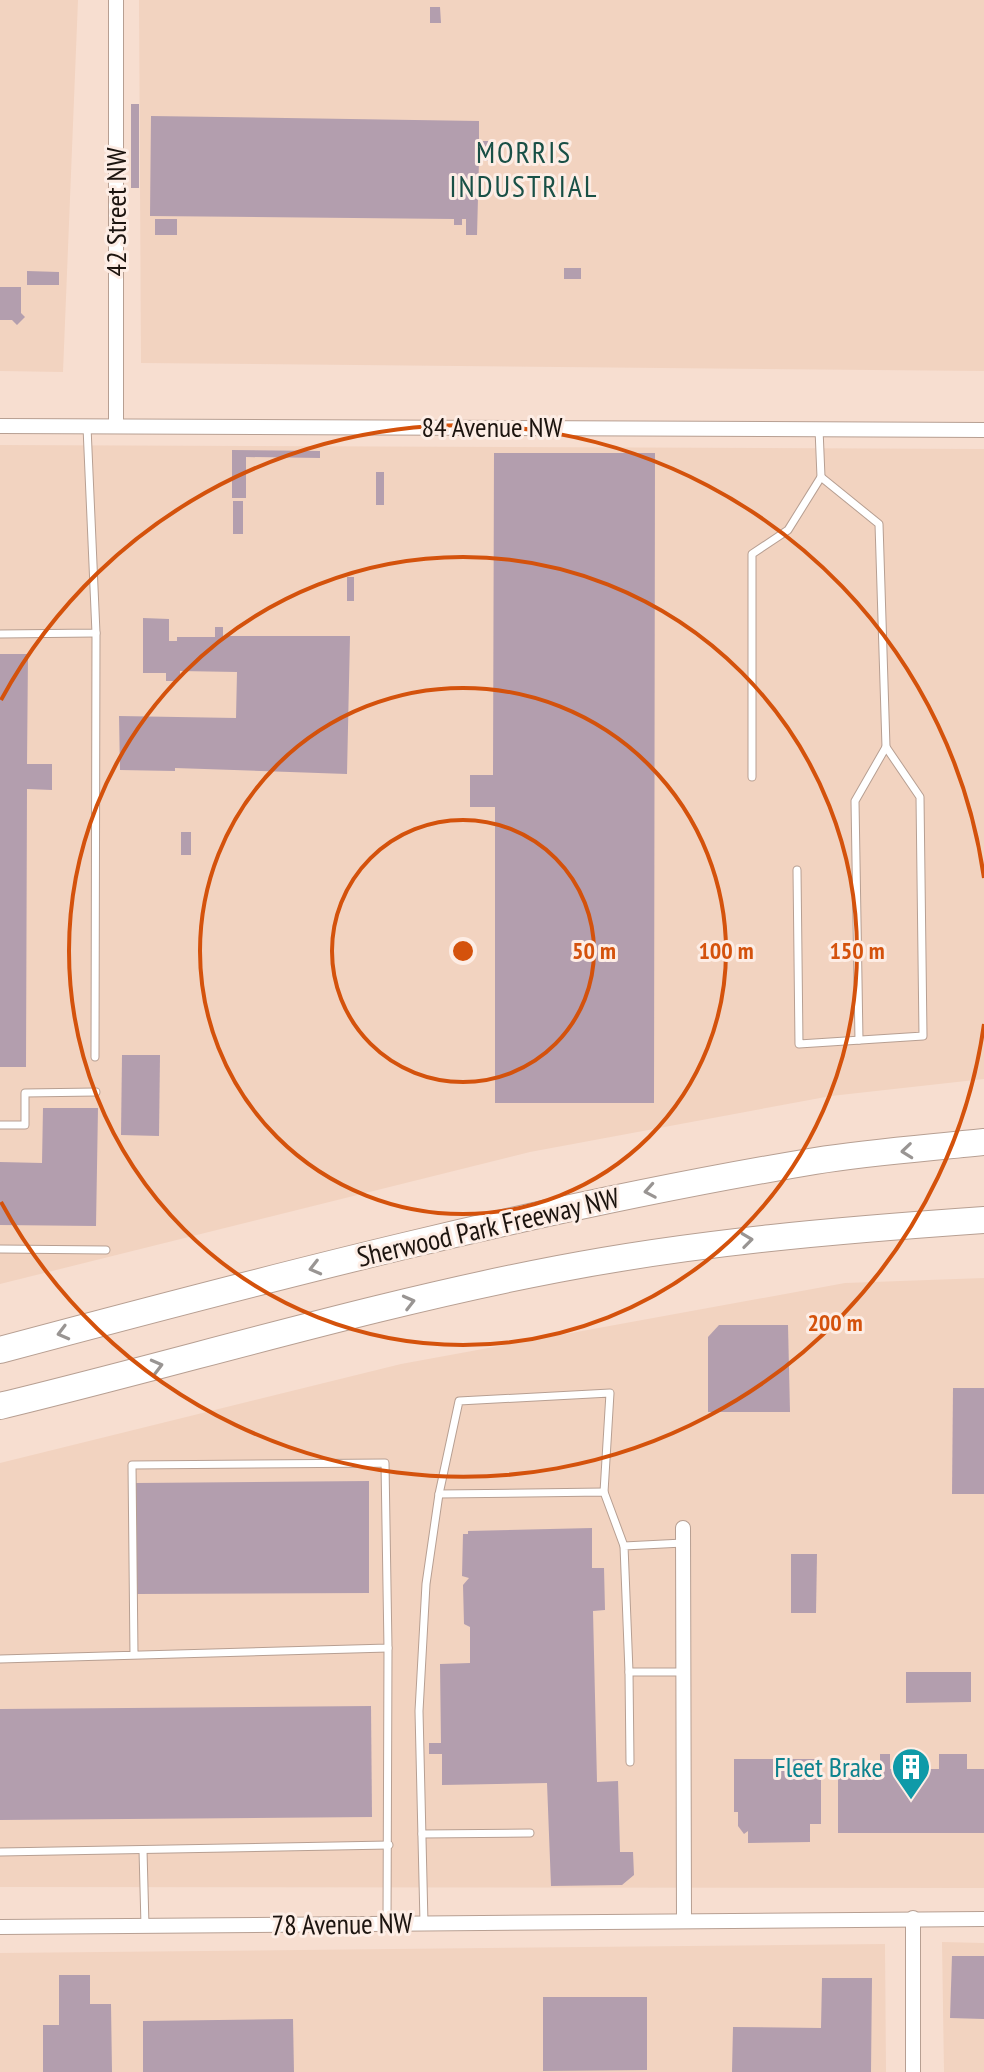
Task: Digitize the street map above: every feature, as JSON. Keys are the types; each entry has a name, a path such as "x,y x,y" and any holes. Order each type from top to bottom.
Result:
{"highway":[{"name":"Sherwood Park Freeway NW","path":"0,1350 371,1254 629,1195 819,1161 984,1142"},
{"name":"Sherwood Park Freeway NW","path":"0,1406 277,1334 557,1269 790,1235 984,1220"}],"street":[{"name":"42 Street NW","path":"116,0 116,424"},
{"name":"84 Avenue NW","path":"0,426 116,424 984,430"},
{"path":"683,1536 684,1920"},
{"path":"913,1918 913,2072"},
{"name":"78 Avenue NW","path":"0,1927 984,1919"}],"lane":[{"path":"87,425 96,633 95,1057"},
{"path":"752,777 752,554 788,530 821,477 819,429"},
{"path":"821,477 879,524 886,747 855,801 859,1040"},
{"path":"0,634 96,633"},
{"path":"797,870 799,1044 923,1036 920,797 886,747"},
{"path":"0,1125 25,1125 25,1093 96,1092"},
{"path":"0,1249 106,1250"},
{"path":"424,1923 419,1711 426,1584 439,1494 459,1401 610,1393 604,1492 624,1546 630,1762"},
{"path":"134,1655 132,1465 385,1463 387,1923"},
{"path":"439,1494 604,1492"},
{"path":"624,1546 683,1536"},
{"path":"0,1659 388,1648"},
{"path":"629,1672 683,1672"},
{"path":"422,1834 530,1833"},
{"path":"0,1852 389,1845"},
{"path":"143,1850 145,1926"}],"shaded area":[{"path":"0,0 78,0 63,372 0,371"},
{"path":"139,0 984,0 984,371 141,363"},
{"path":"0,445 984,449 984,1079 831,1096 530,1152 0,1284"},
{"path":"984,1278 984,1888 0,1887 0,1463 401,1364 845,1283"},
{"path":"942,1942 984,1943 984,2072 944,2072"},
{"path":"885,1944 886,2072 0,2072 0,1953"}],"building":[{"path":"430,7 440,7 441,23 430,23"},
{"path":"131,104 139,104 139,188 131,188"},
{"path":"151,116 479,121 479,141 489,141 488,161 479,160 477,235 466,235 466,219 462,219 462,225 454,225 454,219 150,216"},
{"path":"155,219 177,219 177,235 155,235"},
{"path":"564,268 581,268 581,279 564,279"},
{"path":"27,271 59,272 59,285 27,285"},
{"path":"0,287 21,287 21,313 25,317 17,325 12,320 0,320"},
{"path":"232,450 320,451 320,458 246,457 246,498 232,498"},
{"path":"494,453 655,453 654,1103 495,1103 495,807 470,807 470,775 493,775"},
{"path":"376,472 384,472 384,505 376,505"},
{"path":"233,501 243,501 243,534 233,534"},
{"path":"347,577 354,577 354,601 347,601"},
{"path":"143,618 169,619 169,641 177,641 177,637 215,637 215,627 223,627 223,636 350,636 347,774 175,768 175,771 120,770 119,716 236,718 237,672 180,671 180,678 175,681 166,681 166,673 143,673"},
{"path":"0,654 28,654 27,764 52,764 52,790 27,789 26,1067 0,1067"},
{"path":"181,832 191,832 191,855 181,855"},
{"path":"122,1055 160,1055 159,1136 121,1135"},
{"path":"43,1108 98,1108 96,1226 0,1225 0,1162 42,1163"},
{"path":"719,1325 788,1325 790,1412 708,1412 708,1337"},
{"path":"953,1388 984,1388 984,1494 952,1494"},
{"path":"369,1481 369,1593 137,1594 136,1483"},
{"path":"592,1528 592,1568 604,1568 605,1610 593,1611 597,1782 618,1781 620,1852 633,1852 634,1875 622,1885 551,1886 547,1783 442,1785 442,1754 429,1754 429,1743 441,1743 440,1664 470,1663 470,1627 464,1624 463,1585 469,1578 462,1576 463,1534 468,1534 468,1531"},
{"path":"791,1554 817,1554 816,1613 791,1613"},
{"path":"906,1672 971,1672 971,1702 906,1703"},
{"path":"371,1706 372,1817 0,1820 0,1709"},
{"name":"Fleet Brake","path":"880,1754 890,1754 890,1769 939,1769 939,1754 967,1754 967,1769 984,1769 984,1833 838,1833 838,1769 880,1769"},
{"path":"734,1759 821,1759 821,1824 810,1824 810,1842 748,1843 748,1831 744,1834 738,1826 738,1812 734,1812"},
{"path":"952,1956 984,1956 984,2019 950,2018"},
{"path":"59,1975 90,1975 90,2004 111,2004 112,2072 43,2072 43,2025 59,2025"},
{"path":"822,1978 872,1978 871,2072 732,2072 733,2027 821,2028"},
{"path":"543,1997 647,1997 647,2070 543,2071"},
{"path":"293,2019 294,2072 143,2072 143,2021"}],"place":[{"name":"Fleet Brake","path":"911,1801"}],"district":[{"name":"MORRIS INDUSTRIAL","path":"524,170"}]}
